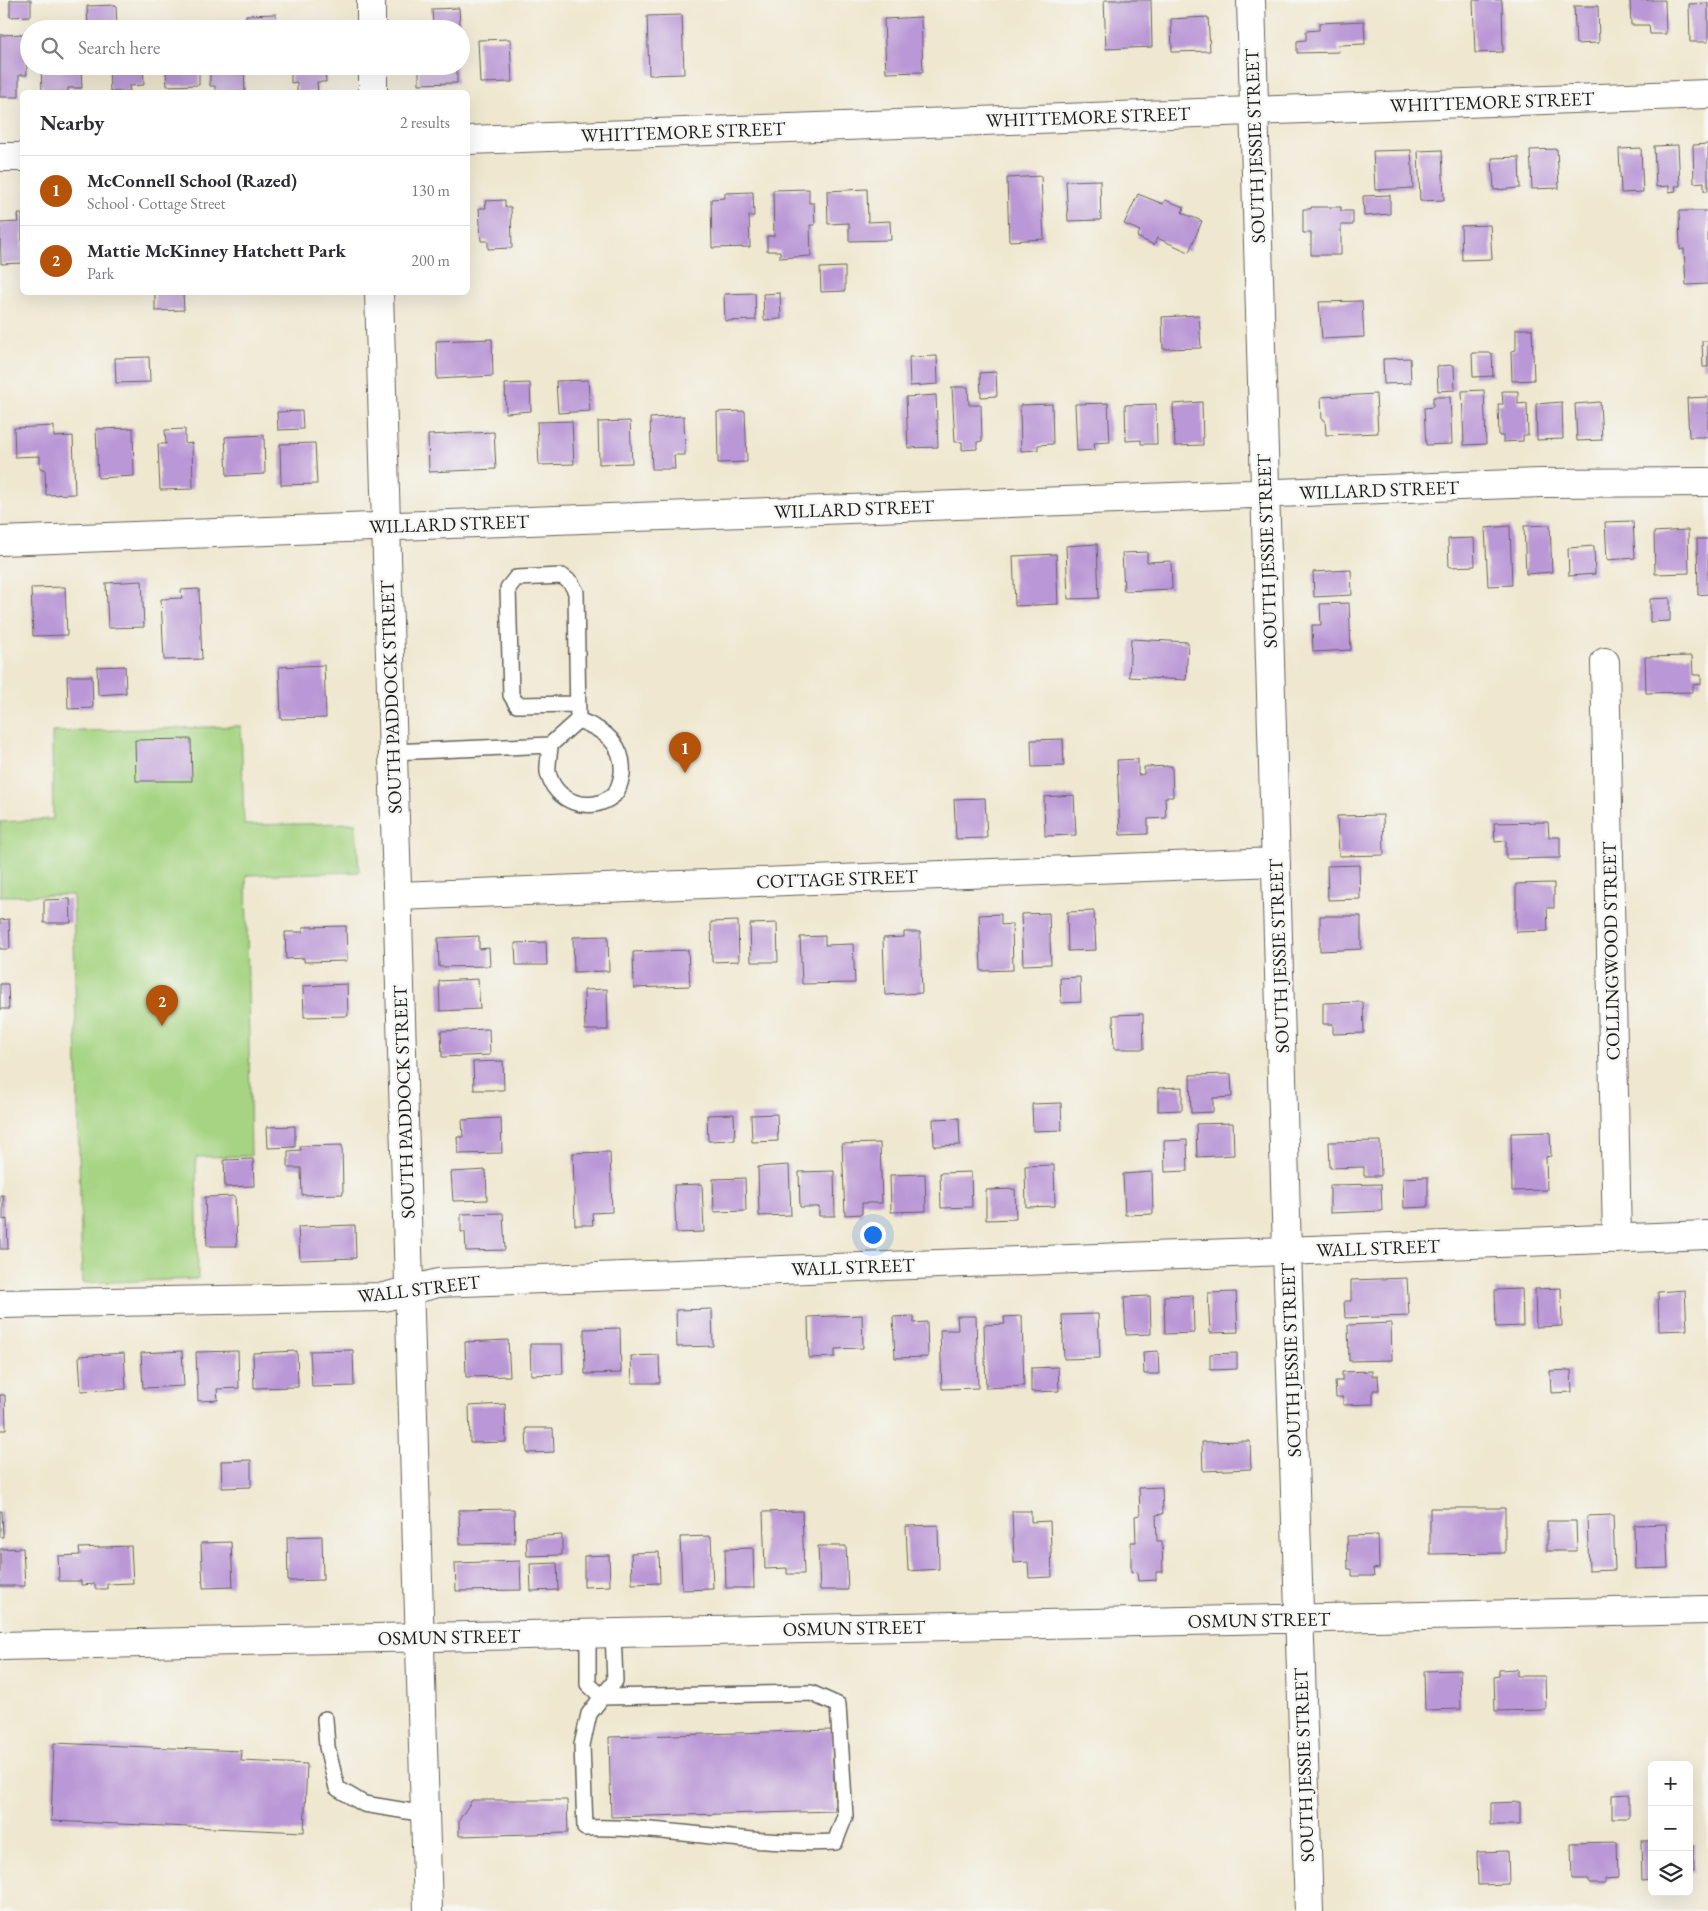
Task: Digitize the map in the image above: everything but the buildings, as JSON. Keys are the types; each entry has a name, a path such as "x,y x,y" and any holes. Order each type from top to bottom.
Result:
{"street":[{"path":"371,0 372,20"},
{"name":"SOUTH JESSIE STREET","path":"1251,0 1308,1911"},
{"path":"373,75 374,90"},
{"name":"WHITTEMORE STREET","path":"470,140 1708,94"},
{"path":"0,157 20,156"},
{"name":"SOUTH PADDOCK STREET","path":"379,295 428,1911"},
{"name":"WILLARD STREET","path":"0,540 1541,484 1708,482"},
{"name":"COLLINGWOOD STREET","path":"1605,662 1617,1239"},
{"name":"COTTAGE STREET","path":"398,896 1276,862"},
{"name":"WALL STREET","path":"0,1304 384,1297 438,1283 1708,1235"},
{"name":"OSMUN STREET","path":"0,1646 1708,1610"}],"lane":[{"path":"393,752 550,745 578,720 578,704 576,592 571,584 562,576 516,578 508,588 511,695 517,705 578,704"},
{"path":"550,745 548,772 558,793 574,803 597,804 615,794 622,778 623,761 617,747 604,733 594,726 578,720"},
{"path":"601,1634 588,1684 602,1697 811,1692 838,1705 844,1816 835,1842 802,1844 621,1826 585,1828 582,1745 589,1714 602,1697 614,1681 601,1634"},
{"path":"325,1719 327,1747 337,1788 364,1804 425,1814"}],"green space":[{"path":"241,726 244,825 356,823 359,872 246,875 251,1156 196,1157 198,1279 82,1283 73,895 0,896 0,822 53,819 52,732"}],"place":[{"name":"McConnell School (Razed)","path":"685,773"},
{"name":"Mattie McKinney Hatchett Park","path":"162,1026"}]}
